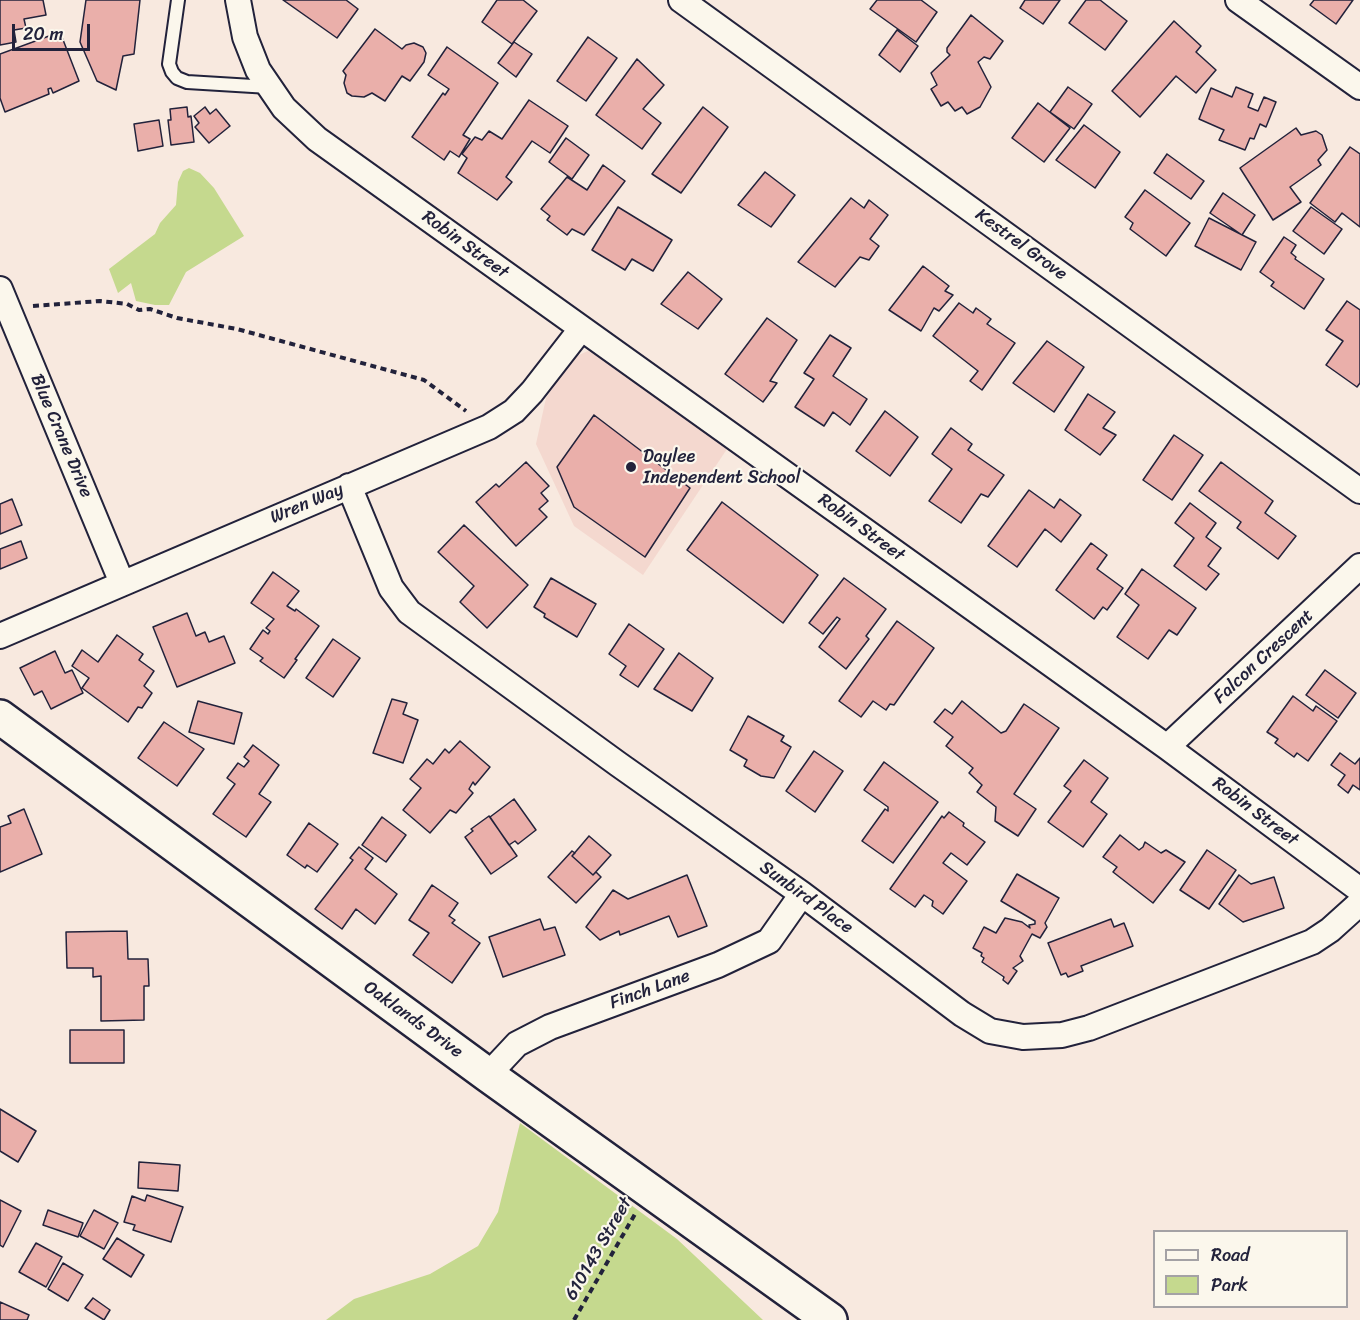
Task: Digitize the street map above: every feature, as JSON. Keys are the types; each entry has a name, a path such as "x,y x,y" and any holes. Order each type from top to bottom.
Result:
{"street":[{"name":"Robin Street","path":"238,0 245,37 258,70 284,108 317,139 1167,747 1360,890"},
{"name":"Kestrel Grove","path":"681,0 1360,491"},
{"path":"1238,0 1360,87"},
{"name":"Blue Crane Drive","path":"4,298 122,584"},
{"name":"Wren Way","path":"0,636 489,428 514,411 532,392 580,328"},
{"name":"Sunbird Place","path":"349,486 391,588 410,612 618,764 802,894 962,1014 990,1031 1023,1037 1062,1035 1089,1028 1312,942 1330,930 1360,903"},
{"name":"Falcon Crescent","path":"1167,747 1360,566"},
{"name":"Oaklands Drive","path":"0,717 488,1075 830,1320"},
{"name":"Finch Lane","path":"488,1075 517,1044 550,1027 718,965 769,941 802,894"}],"lane":[{"path":"178,0 170,64 177,78 187,82 269,87"}],"path":[{"path":"4,298 128,304 139,310 150,309 177,318 237,329 424,380 489,428"},
{"name":"610143 Street","path":"574,1320 648,1191"}],"shaded area":[{"name":"Daylee Independent School","path":"588,351 608,361 727,449 643,575 574,526 536,444 546,398 572,358"}],"green space":[{"path":"189,168 200,173 214,188 244,236 186,272 169,305 136,301 131,283 118,293 109,269 155,234 160,223 176,205 178,182 183,171"},
{"path":"520,1123 677,1239 763,1320 326,1320 354,1299 430,1274 478,1246 498,1212"}],"building":[{"path":"0,0 43,0 46,15 24,19 26,28 14,30 16,42 0,45"},
{"path":"86,0 140,0 134,54 123,56 116,90 97,81 80,42"},
{"path":"283,0 346,0 358,9 337,38"},
{"path":"497,0 523,0 537,11 512,44 482,22"},
{"path":"877,0 921,0 937,12 916,42 870,9"},
{"path":"1025,0 1060,0 1043,24 1020,8"},
{"path":"1086,0 1100,0 1127,21 1105,50 1069,23"},
{"path":"1314,0 1353,0 1336,24 1310,5"},
{"path":"971,15 1003,41 990,59 984,57 978,62 991,87 980,107 967,114 962,107 955,111 948,102 941,106 931,89 937,85 931,73 950,55 947,48"},
{"path":"1174,21 1201,46 1196,52 1216,70 1196,93 1176,76 1140,117 1112,91"},
{"path":"375,29 402,49 414,43 423,47 426,53 424,62 410,81 402,76 385,101 372,93 364,97 352,96 347,93 344,83 346,75 343,71"},
{"path":"897,30 918,46 900,72 879,55"},
{"path":"60,32 79,81 53,93 51,88 48,89 49,94 5,112 0,98 0,54"},
{"path":"588,37 617,58 586,101 557,81"},
{"path":"514,42 532,54 516,77 498,63"},
{"path":"447,47 498,83 463,135 470,139 459,157 450,151 444,160 412,137 443,93 445,95 449,89 428,75"},
{"path":"637,59 664,85 643,109 661,123 642,149 596,115"},
{"path":"1068,87 1092,104 1074,129 1050,112"},
{"path":"1236,87 1253,94 1248,107 1258,111 1264,97 1276,102 1266,127 1260,124 1254,139 1250,138 1245,150 1219,140 1224,130 1199,119 1211,88 1232,97"},
{"path":"529,100 568,126 550,153 532,141 506,177 512,182 497,200 458,173 467,158 462,154 475,137 482,140 489,131 502,139"},
{"path":"1038,103 1070,128 1044,162 1012,138"},
{"path":"187,107 188,117 191,116 194,142 171,145 168,120 171,120 170,109"},
{"path":"205,107 210,114 216,109 230,126 209,143 195,127 199,123 194,116"},
{"path":"703,107 728,127 681,193 652,174"},
{"path":"159,120 163,146 138,151 134,124"},
{"path":"1084,125 1120,152 1095,188 1056,160"},
{"path":"1296,128 1301,135 1316,131 1322,135 1327,150 1318,160 1321,165 1290,187 1301,202 1273,220 1240,168"},
{"path":"566,138 589,155 572,179 549,162"},
{"path":"1350,147 1360,154 1360,227 1342,213 1335,222 1310,203"},
{"path":"1167,154 1204,181 1191,199 1154,173"},
{"path":"603,165 625,181 584,235 572,229 567,235 547,220 550,216 541,209 567,177 587,190"},
{"path":"765,172 795,195 771,227 738,205"},
{"path":"1145,190 1190,223 1166,256 1130,229 1133,223 1125,217"},
{"path":"1223,193 1255,215 1242,235 1210,213"},
{"path":"851,198 864,208 869,200 888,215 870,239 879,246 869,260 860,257 835,287 798,262"},
{"path":"618,207 672,240 653,271 632,259 625,270 592,250"},
{"path":"1311,207 1342,229 1324,254 1293,231"},
{"path":"1209,218 1256,242 1241,270 1195,246"},
{"path":"1284,237 1296,245 1291,253 1296,257 1295,259 1324,279 1304,309 1271,286 1274,282 1260,272"},
{"path":"923,266 949,286 945,291 953,295 939,311 934,308 921,331 889,310"},
{"path":"688,272 722,299 698,329 661,304"},
{"path":"1347,301 1360,310 1360,383 1357,387 1326,365 1343,341 1326,330"},
{"path":"959,303 973,313 976,308 991,319 987,324 1015,343 982,390 970,381 978,371 933,336"},
{"path":"767,318 797,340 770,381 777,383 763,402 725,374"},
{"path":"830,335 851,348 833,376 867,399 850,425 833,412 824,426 795,407 814,379 804,373"},
{"path":"1047,341 1084,367 1054,412 1013,383"},
{"path":"1088,394 1115,412 1103,428 1116,435 1100,455 1065,430"},
{"path":"885,411 918,437 890,476 856,451"},
{"path":"594,415 690,488 645,557 574,507 557,467"},
{"path":"951,428 972,444 968,450 1004,475 988,497 981,494 961,523 929,501 952,469 932,454"},
{"path":"1174,435 1203,455 1172,500 1143,480"},
{"path":"526,462 549,486 541,493 548,501 539,509 547,517 516,546 476,502 496,484 499,487"},
{"path":"1221,462 1273,501 1265,513 1296,536 1278,559 1237,528 1241,522 1199,491"},
{"path":"1029,490 1054,508 1060,499 1081,515 1061,542 1045,529 1017,567 988,546"},
{"path":"12,499 22,525 0,534 0,504"},
{"path":"722,502 818,575 783,623 687,550"},
{"path":"1190,503 1216,523 1206,537 1221,548 1208,566 1219,574 1206,590 1174,566 1194,538 1175,523"},
{"path":"464,525 528,585 487,628 460,602 474,586 438,552"},
{"path":"21,541 27,558 0,569 0,549"},
{"path":"1091,543 1107,555 1097,569 1123,588 1107,610 1103,607 1094,619 1056,590"},
{"path":"1142,569 1196,608 1177,635 1169,630 1148,659 1117,637 1139,605 1125,594"},
{"path":"273,572 299,591 287,606 295,611 296,609 319,626 284,678 260,661 263,658 250,649 263,630 268,634 270,631 266,628 274,619 251,603"},
{"path":"551,578 596,604 577,637 544,617 545,614 534,607"},
{"path":"844,578 886,609 866,636 869,639 846,669 819,647 840,619 837,617 823,634 809,623"},
{"path":"187,613 196,636 205,632 209,642 224,636 235,663 177,687 153,627"},
{"path":"897,621 934,648 894,705 890,704 886,710 873,701 861,717 839,701"},
{"path":"629,624 664,649 638,687 620,675 626,666 609,654"},
{"path":"117,635 143,654 139,660 154,671 144,686 152,693 142,708 138,707 128,722 82,688 89,678 72,666 82,650 98,662"},
{"path":"333,639 360,658 333,697 306,678"},
{"path":"55,651 65,673 72,670 83,693 51,709 42,691 34,695 20,668"},
{"path":"679,653 713,678 692,711 654,689"},
{"path":"1325,670 1356,693 1338,718 1306,695"},
{"path":"1293,696 1313,711 1316,706 1337,721 1308,761 1297,753 1294,757 1275,743 1278,739 1267,732"},
{"path":"392,699 407,703 403,714 418,720 403,763 373,753"},
{"path":"198,701 242,713 234,744 189,732"},
{"path":"962,701 1001,733 1006,731 1024,704 1059,728 1014,794 1036,809 1018,836 995,821 996,807 977,792 982,785 969,773 973,768 946,746 953,737 934,722 945,709 952,714"},
{"path":"748,716 784,736 781,741 791,747 774,778 761,776 744,766 747,760 730,750"},
{"path":"164,722 204,749 177,786 138,758"},
{"path":"460,741 490,767 475,785 473,782 469,789 473,793 456,813 450,810 430,833 403,810 421,788 410,779 427,759 433,764 445,749 449,753"},
{"path":"253,745 279,765 259,794 271,802 246,837 213,814 235,784 227,778 238,763 244,767 249,761 244,757"},
{"path":"814,751 843,771 815,812 786,791"},
{"path":"1340,753 1355,764 1360,758 1360,790 1353,785 1348,793 1338,785 1345,775 1331,765"},
{"path":"1084,760 1108,778 1091,802 1107,814 1083,847 1048,822 1071,791 1064,786"},
{"path":"884,762 938,802 893,863 862,841 885,809 888,811 888,807 864,790"},
{"path":"514,799 536,830 518,844 515,841 509,845 490,817"},
{"path":"24,809 42,854 0,872 0,827 11,823 8,816"},
{"path":"949,812 985,842 967,865 951,853 943,863 967,881 943,914 932,906 933,901 924,895 915,907 890,889 942,816 944,818"},
{"path":"489,816 517,856 491,874 465,837 473,831 471,829"},
{"path":"382,817 406,835 386,862 362,845"},
{"path":"309,823 338,844 317,872 307,865 305,868 287,855"},
{"path":"1120,835 1139,850 1145,842 1161,853 1166,850 1185,862 1153,903 1113,872 1117,867 1103,857"},
{"path":"589,836 611,855 593,875 572,856"},
{"path":"359,847 373,858 365,869 397,894 375,924 356,909 342,929 315,909 353,860 350,858"},
{"path":"1207,850 1236,870 1209,909 1180,890"},
{"path":"572,851 575,853 572,856 593,875 596,872 601,877 576,903 548,877"},
{"path":"1017,874 1059,898 1045,923 1047,927 1040,938 1032,934 1020,956 1023,961 1013,968 1017,971 1008,984 1003,980 1004,977 982,962 984,958 981,956 982,953 973,948 984,927 996,933 1005,918 1022,922 1030,928 1029,925 1035,924 1035,921 1001,901"},
{"path":"687,875 707,926 678,937 669,916 620,935 619,931 600,940 586,927 613,890 628,899"},
{"path":"1239,875 1251,884 1274,877 1284,908 1243,922 1219,904"},
{"path":"432,885 458,903 449,916 455,920 452,923 480,943 452,983 413,955 429,933 409,920"},
{"path":"540,919 544,930 555,927 565,955 503,977 489,937"},
{"path":"1111,919 1114,927 1124,923 1133,946 1081,966 1083,971 1068,977 1066,973 1061,975 1048,943"},
{"path":"127,931 128,959 148,959 149,986 144,986 144,1020 101,1021 101,976 93,977 93,968 67,968 66,932"},
{"path":"70,1030 124,1030 124,1063 70,1063"},
{"path":"0,1109 36,1131 18,1162 0,1151"},
{"path":"139,1162 180,1165 178,1191 138,1188"},
{"path":"147,1195 183,1207 171,1242 133,1230 135,1225 124,1222 132,1196 145,1201"},
{"path":"0,1200 21,1211 3,1247 0,1245"},
{"path":"48,1210 83,1223 78,1237 43,1225"},
{"path":"94,1210 118,1223 104,1249 80,1236"},
{"path":"117,1238 144,1255 131,1277 103,1259"},
{"path":"36,1243 62,1257 46,1287 19,1272"},
{"path":"63,1263 83,1275 68,1301 48,1289"},
{"path":"93,1298 110,1310 104,1320 85,1308"},
{"path":"0,1302 29,1315 27,1320 0,1320"}],"place":[{"name":"Daylee Independent School","path":"631,467"}]}
